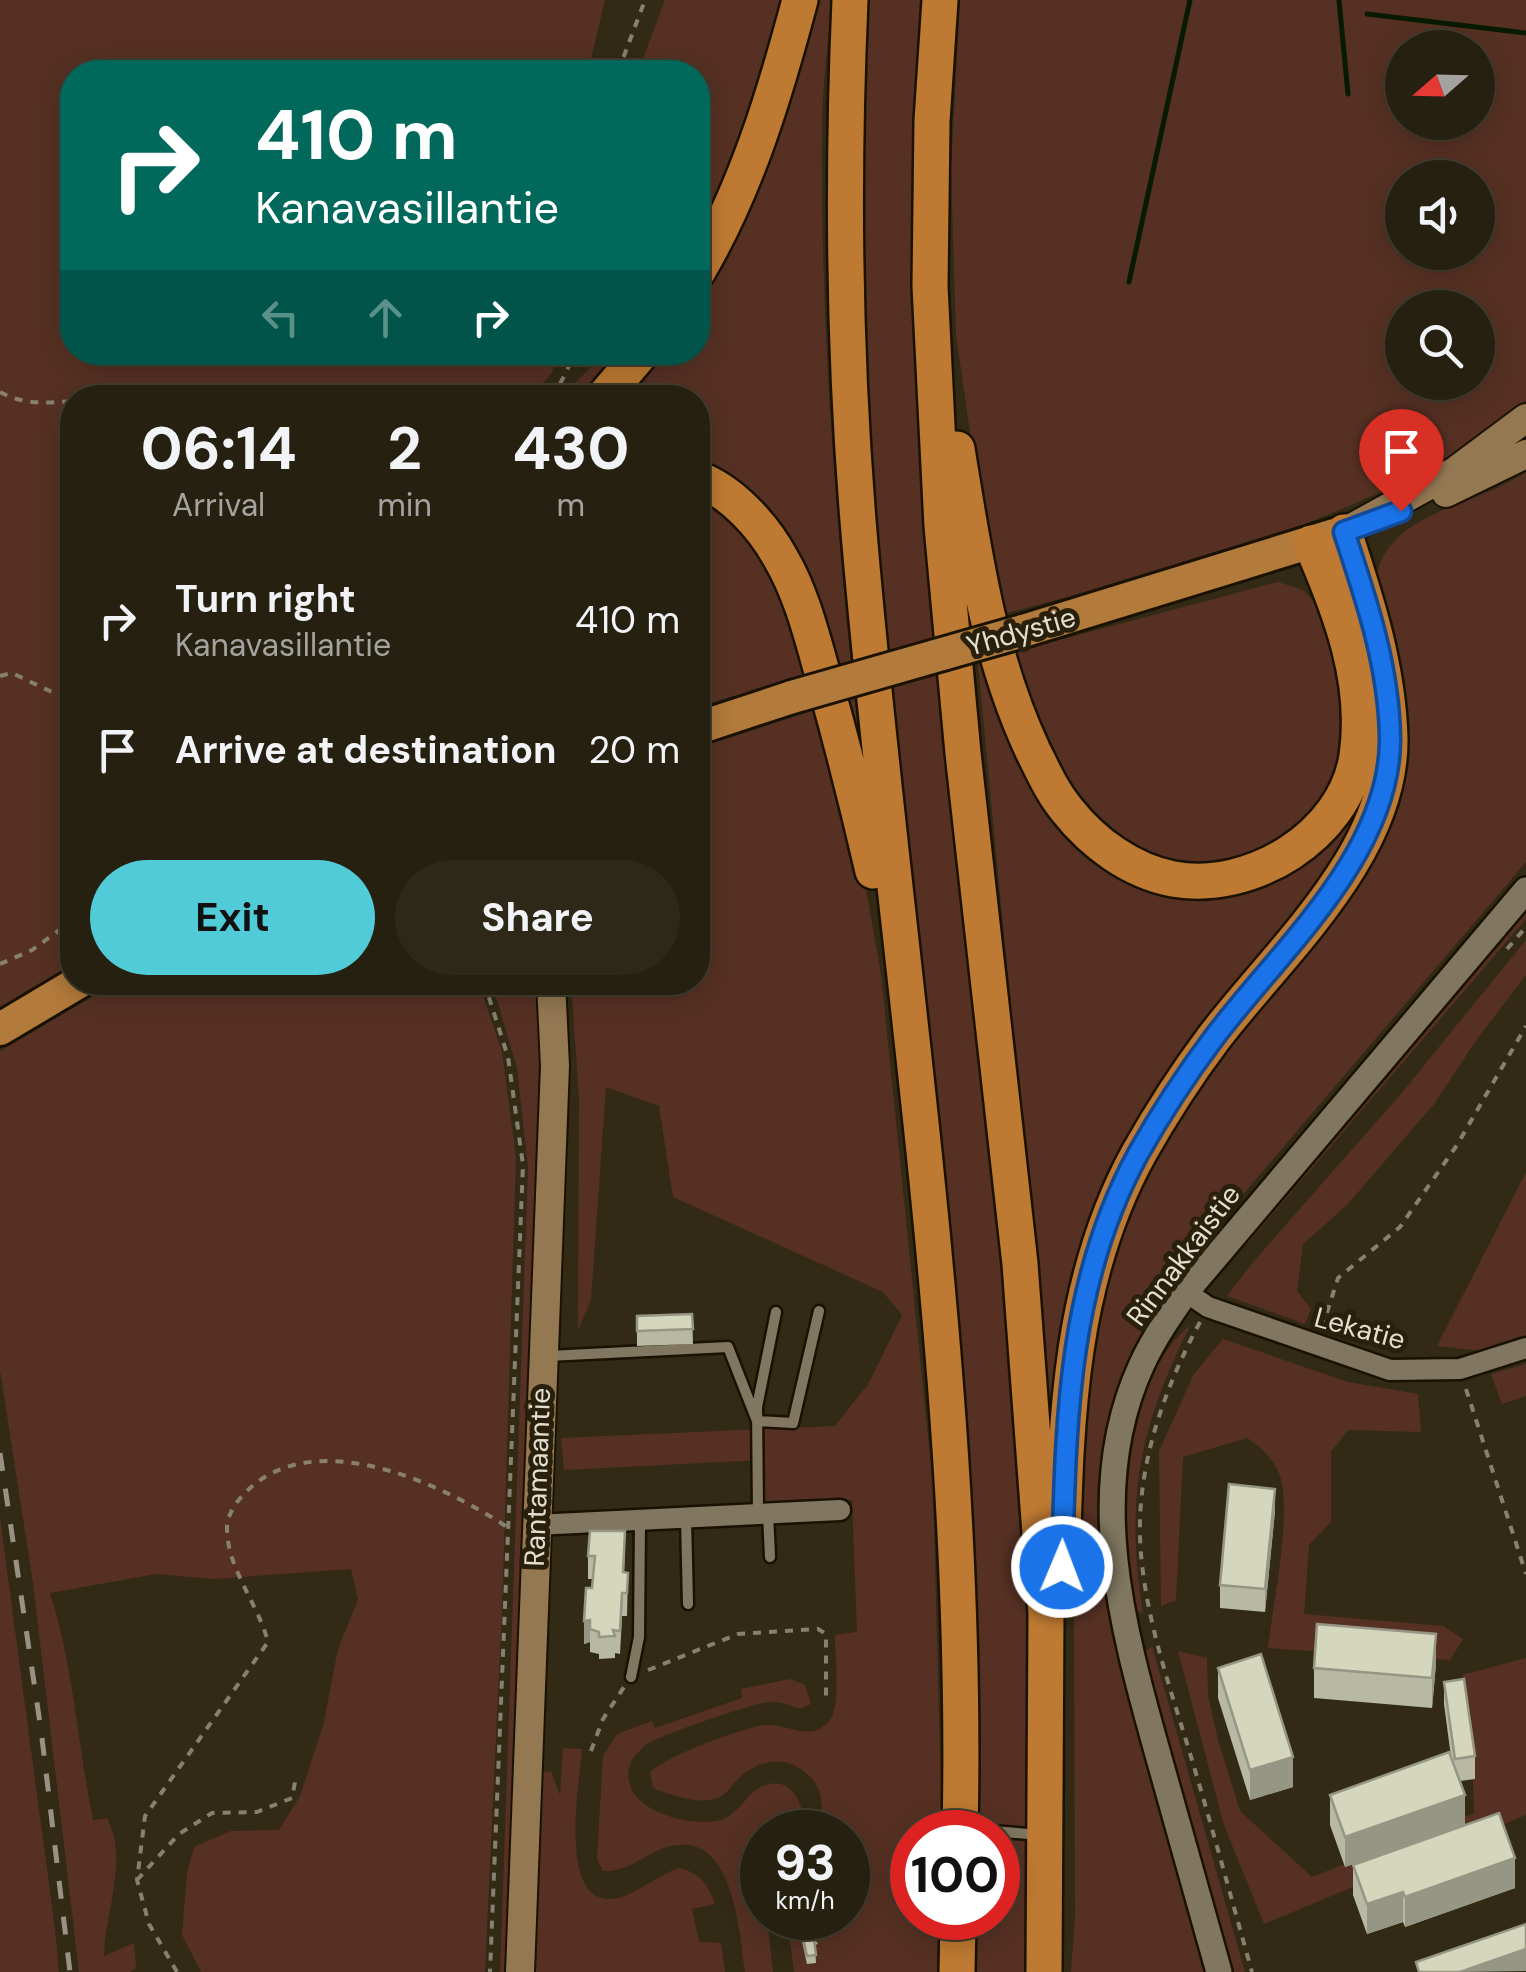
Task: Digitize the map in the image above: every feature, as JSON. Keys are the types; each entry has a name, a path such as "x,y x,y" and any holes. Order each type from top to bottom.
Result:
{"highway":[{"path":"710,247 743,182 780,76 800,0"},
{"path":"850,0 844,151 859,539 937,1275 955,1508 961,1810"},
{"path":"940,0 932,121 930,286 942,526 1020,1264 1046,1614 1044,1972"},
{"path":"930,286 982,603 1003,674 1045,776 1065,808 1112,853 1143,870 1174,879 1241,875 1270,864 1326,822 1345,792 1356,760 1358,689 1327,537"},
{"path":"613,385 631,365"},
{"path":"710,484 758,525 779,556 805,612 850,769 875,882 900,942"},
{"path":"1046,1614 1062,1567 1072,1358 1086,1290 1110,1219 1138,1156 1176,1093 1213,1039 1339,881 1367,831 1381,794 1390,742 1376,635 1327,537"},
{"name":"Yhdystie","path":"710,724 1327,537"},
{"path":"0,1029 60,993"},
{"path":"957,1972 958,1940"}],"main road":[{"path":"1327,537 1455,471 1526,418"},
{"path":"1327,537 1430,501 1526,454"},
{"name":"Rantamaantie","path":"520,1972 522,1528 542,1356 555,1066 552,995"}],"street":[{"name":"Rinnakkaistie","path":"1219,1972 1132,1662 1117,1591 1113,1554 1115,1468 1124,1422 1154,1339 1186,1292 1526,890"},
{"name":"Lekatie","path":"1186,1292 1208,1307 1390,1370 1460,1369 1526,1348"},
{"path":"522,1528 840,1510"}],"lane":[{"path":"757,1421 794,1423 819,1310"},
{"path":"770,1557 763,1514 757,1406 776,1312"},
{"path":"542,1356 728,1346 757,1421"},
{"path":"686,1518 688,1604"},
{"path":"631,1677 640,1637 640,1520"},
{"path":"1020,1833 1047,1835"}],"path":[{"path":"622,60 645,0"},
{"path":"0,392 13,400 60,401"},
{"path":"0,676 12,673 60,693"},
{"path":"1501,956 1526,927"},
{"path":"0,964 32,950 60,930"},
{"path":"488,995 508,1057 523,1165 522,1528 490,1972"},
{"path":"1316,1346 1338,1278 1400,1227 1457,1145 1526,1026"},
{"path":"1208,1307 1170,1384 1148,1452 1140,1519 1141,1553 1158,1644 1252,1972"},
{"path":"1460,1369 1526,1574"},
{"path":"178,1972 149,1924 138,1880 145,1816 268,1642 262,1618 237,1573 227,1526 238,1499 263,1476 324,1459 367,1466 420,1482 522,1528"},
{"path":"591,1751 602,1720 631,1677 738,1634 818,1629 826,1634 826,1702"},
{"path":"138,1880 179,1834 212,1813 257,1812 292,1798 296,1777"}],"shaded area":[{"path":"0,0 605,0 591,60 60,60 60,365 554,365 542,385 60,385 60,979 0,1015"},
{"path":"665,0 788,0 766,87 710,220 710,60 642,60"},
{"path":"810,0 832,0 822,114 824,290 839,530 862,770 810,600 710,484 710,385 630,385 647,365 710,365 710,271 723,251"},
{"path":"867,0 923,0 1007,1284 1028,1535 1032,1821 1026,1828 1027,1842 1033,1849 1029,1972 971,1972 972,1940 1020,1940 1020,1810 977,1810 913,931 864,395 860,117"},
{"path":"960,0 1526,0 1526,401 1488,432 1446,458 1368,498 1264,539 996,616 956,334 951,169"},
{"path":"593,365 615,365 598,385 573,385"},
{"path":"1526,472 1526,862 1159,1293 1171,1290 1122,1395 1105,1463 1101,1548 1121,1671 1208,1972 1071,1972 1075,1917 1077,1472 1085,1365 1123,1216 1174,1123 1369,848 1377,573 1386,552 1418,522"},
{"path":"710,501 735,513 778,577 816,674 710,703"},
{"path":"1278,582 1303,590 1323,611 1350,714 1335,779 1305,827 1272,852 1192,869 1146,857 1103,832 1068,788 1037,731 1010,653"},
{"path":"972,602 1025,767 1193,896 1239,895 1301,865 1379,755 1351,842 1077,1284 1051,1409 1052,1436"},
{"path":"824,707 854,821 881,974 933,1486 941,1810 890,1810 890,1940 941,1940 940,1972 794,1972 790,1940 870,1940 870,1810 822,1810 813,1780 786,1762 756,1766 714,1799 675,1796 653,1788 650,1773 686,1752 739,1732 764,1725 815,1731 830,1720 836,1692 835,1635 857,1632 852,1500 763,1503 762,1460 564,1470 561,1438 835,1426 869,1383 902,1315 883,1292 673,1197 659,1106 606,1087 591,1300 578,1330 579,1098 572,995 710,995 710,743"},
{"path":"1526,908 1526,919 1213,1280"},
{"path":"1526,940 1526,975 1434,1104 1347,1205 1303,1244 1297,1291 1311,1309 1305,1324 1227,1296 1400,1095"},
{"path":"95,995 483,995 502,1052 516,1157 502,1609 485,1972 201,1972 182,1935 187,1873 194,1847 231,1831 279,1830 300,1796 323,1726 338,1649 358,1600 351,1569 213,1579 156,1574 50,1593 70,1676 93,1820 107,1818 116,1851 104,1956 134,1943 136,1968 130,1972 79,1972 33,1583 0,1370 0,1051"},
{"path":"496,995 537,995 540,1021 512,1955 507,1972 500,1972 528,1167 517,1068"},
{"path":"1526,1172 1526,1336 1481,1351 1437,1346"},
{"path":"1190,1326 1159,1398 1141,1466 1136,1535 1143,1614 1135,1610 1126,1542 1131,1459 1151,1380 1168,1349"},
{"path":"1223,1339 1348,1382 1418,1394 1421,1432 1348,1430 1331,1452 1331,1522 1309,1545 1304,1614 1443,1626 1463,1639 1450,1660 1268,1648 1283,1538 1284,1495 1276,1467 1247,1438 1183,1457 1176,1600 1161,1606 1159,1451 1194,1374"},
{"path":"1526,1364 1526,1396 1502,1404 1491,1374"},
{"path":"0,1518 55,1929 59,1972 0,1972"},
{"path":"1152,1646 1245,1972 1227,1972 1143,1654"},
{"path":"1178,1651 1207,1658 1208,1695 1240,1811 1312,1877 1474,1813 1471,1714 1462,1675 1526,1658 1526,1815 1264,1924 1224,1825"},
{"path":"790,1679 805,1685 811,1704 800,1709 782,1703 763,1703 685,1728 646,1745 628,1771 638,1799 659,1812 685,1820 721,1820 756,1790 770,1784 787,1787 797,1798 802,1810 740,1810 740,1938 728,1884 718,1864 704,1850 685,1844 661,1849 612,1871 603,1871 597,1859 603,1756 617,1734 652,1721 655,1728 742,1698 741,1689"},
{"path":"563,1748 582,1749 576,1810 577,1859 592,1893 617,1898 680,1868 693,1873 706,1885 715,1904 692,1909 699,1942 721,1943 725,1972 535,1972 541,1773 551,1771 560,1795"},
{"path":"740,1940 769,1940 773,1972 745,1972"}],"building":[{"path":"692,1314 693,1329 637,1331 637,1316"},
{"path":"1229,1484 1275,1489 1265,1589 1220,1585"},
{"path":"590,1531 625,1531 623,1572 628,1573 627,1593 622,1593 620,1631 613,1630 615,1636 599,1637 599,1632 590,1629 590,1620 584,1621 586,1588 592,1588 595,1556 588,1556"},
{"path":"1317,1624 1436,1634 1432,1678 1314,1668"},
{"path":"1261,1654 1293,1757 1250,1770 1218,1668"},
{"path":"1464,1679 1475,1756 1455,1759 1444,1682"},
{"path":"1449,1752 1465,1795 1345,1837 1330,1795"},
{"path":"1499,1813 1515,1858 1405,1897 1403,1892 1367,1904 1353,1865"},
{"path":"1526,1924 1526,1949 1460,1972 1419,1972 1416,1962"},
{"path":"803,1940 814,1940 816,1955 807,1956"}],"waterway":[{"path":"1129,282 1190,0"},
{"path":"1339,0 1348,94"},
{"path":"1367,14 1526,33"}],"railway":[{"path":"0,1453 41,1730 70,1972"}],"route":[{"path":"1062,1567 1072,1358 1086,1290 1110,1219 1138,1156 1176,1093 1213,1039 1339,881 1367,831 1381,794 1390,742 1385,684 1376,635 1344,532 1401,511"}]}
